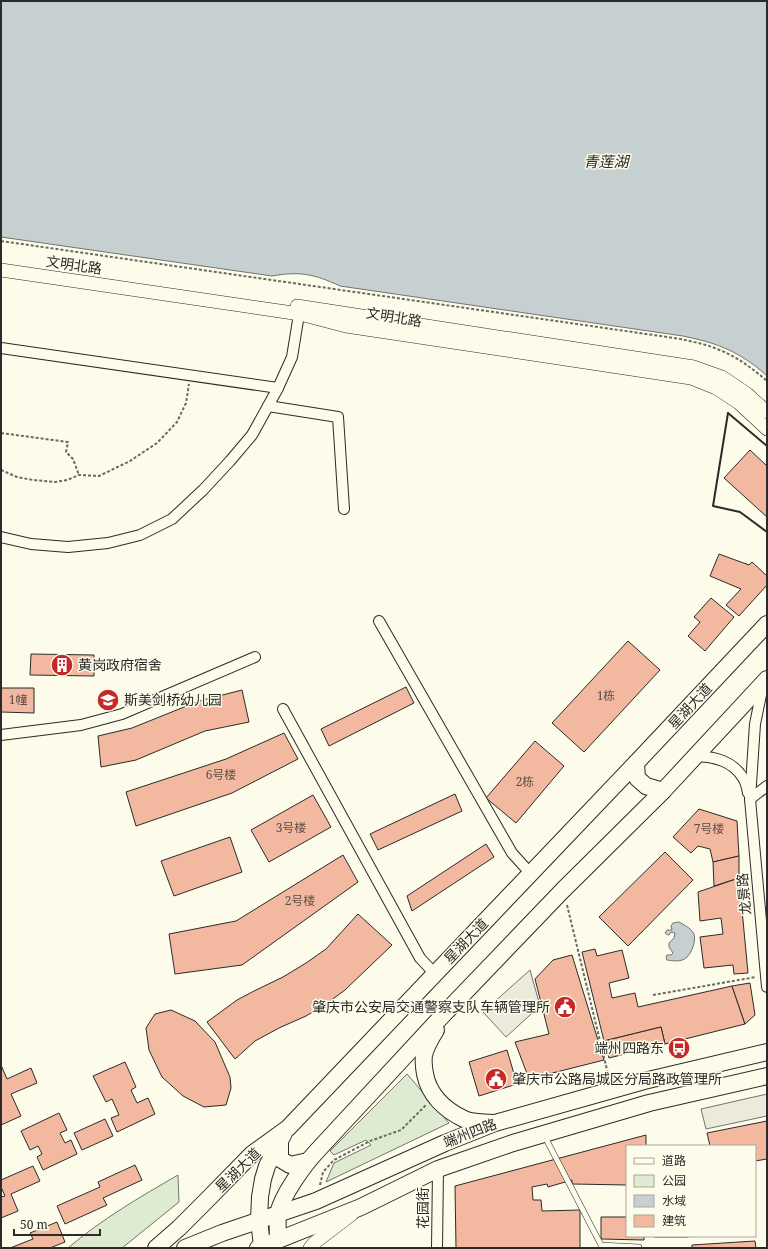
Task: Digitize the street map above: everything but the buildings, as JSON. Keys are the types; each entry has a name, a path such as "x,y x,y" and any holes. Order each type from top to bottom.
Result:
{"main road":[{"name":"星湖大道","path":"156,1248 205,1202 252,1154 284,1134 767,624"},
{"path":"279,1244 278,1214 287,1193 308,1161 443,1015 563,890 697,756 765,682"},
{"path":"636,763 637,778 646,786 663,791"},
{"path":"443,1015 429,1042 424,1056 424,1068 429,1087 434,1096 442,1105 465,1119 475,1122 495,1123"},
{"name":"端州四路","path":"185,1248 222,1233 316,1201 445,1143 495,1123 644,1081 767,1052"},
{"name":"端州四路","path":"261,1247 279,1244 362,1207 438,1169 513,1143 649,1103 767,1076"},
{"path":"284,1134 280,1159 290,1165 308,1161"},
{"path":"261,1247 259,1220 260,1197 266,1166 284,1134"},
{"path":"387,1169 396,1189"}],"street":[{"name":"文明北路","path":"1,262 300,310 346,326 691,378 716,388 739,403 767,429"},
{"name":"文明北路","path":"1,270 300,310 694,367 722,377 747,394 767,412"},
{"path":"1,536 31,544 68,548 108,543 140,535 172,519 230,462 252,435 278,388 292,357 300,310"},
{"path":"1,348 278,388"},
{"path":"268,406 338,417 344,509"},
{"path":"379,621 512,853 531,874"},
{"path":"1,735 80,725 122,714 255,657"},
{"path":"750,799 755,724 765,682"},
{"path":"284,709 420,958 435,974"},
{"path":"697,756 712,757 735,767 744,779 750,799"},
{"path":"750,799 767,786"},
{"name":"龙景路","path":"750,799 767,987"},
{"name":"花园街","path":"437,1248 438,1169"},
{"path":"310,1248 314,1243 362,1207"}],"lane":[{"path":"543,1134 600,1245 639,1247"}],"path":[{"path":"1,241 681,339 718,349 745,364 767,381"},
{"path":"1,470 17,477 55,482 79,475 99,476 130,461 157,443 177,422 186,403 191,376"},
{"path":"1,433 68,442 66,452 73,459 79,475"},
{"path":"563,890 612,1090"},
{"path":"653,995 766,975"},
{"path":"316,1201 324,1172 334,1160 370,1141 401,1130 434,1096"}],"green space":[{"path":"407,1074 449,1123 326,1182 334,1163 371,1145 366,1140 334,1155 330,1151"},
{"path":"178,1175 179,1202 122,1248 68,1248 81,1237 135,1200"}],"shaded area":[{"path":"530,970 540,1006 506,1037 483,1012"},
{"path":"767,1094 767,1116 706,1129 701,1109"}],"water":[{"name":"青莲湖","path":"1,1 767,1 767,376 748,361 733,352 708,342 683,336 340,286 314,276 291,274 272,276 1,237"},
{"path":"679,922 693,932 693,947 688,956 682,960 667,960 667,955 671,955 673,953 669,947 669,943 674,938 675,933 671,932 668,935 665,933 667,930 672,930 671,926 673,923"}],"wall":[{"path":"728,413 713,506 740,512 767,532"},
{"path":"728,413 767,446"}],"place":[{"name":"黄岗政府宿舍","path":"62,665"},
{"name":"斯美剑桥幼儿园","path":"108,700"},
{"name":"肇庆市公安局交通警察支队车辆管理所","path":"565,1007"},
{"name":"端州四路东","path":"679,1048"},
{"name":"肇庆市公路局城区分局路政管理所","path":"496,1079"}]}
